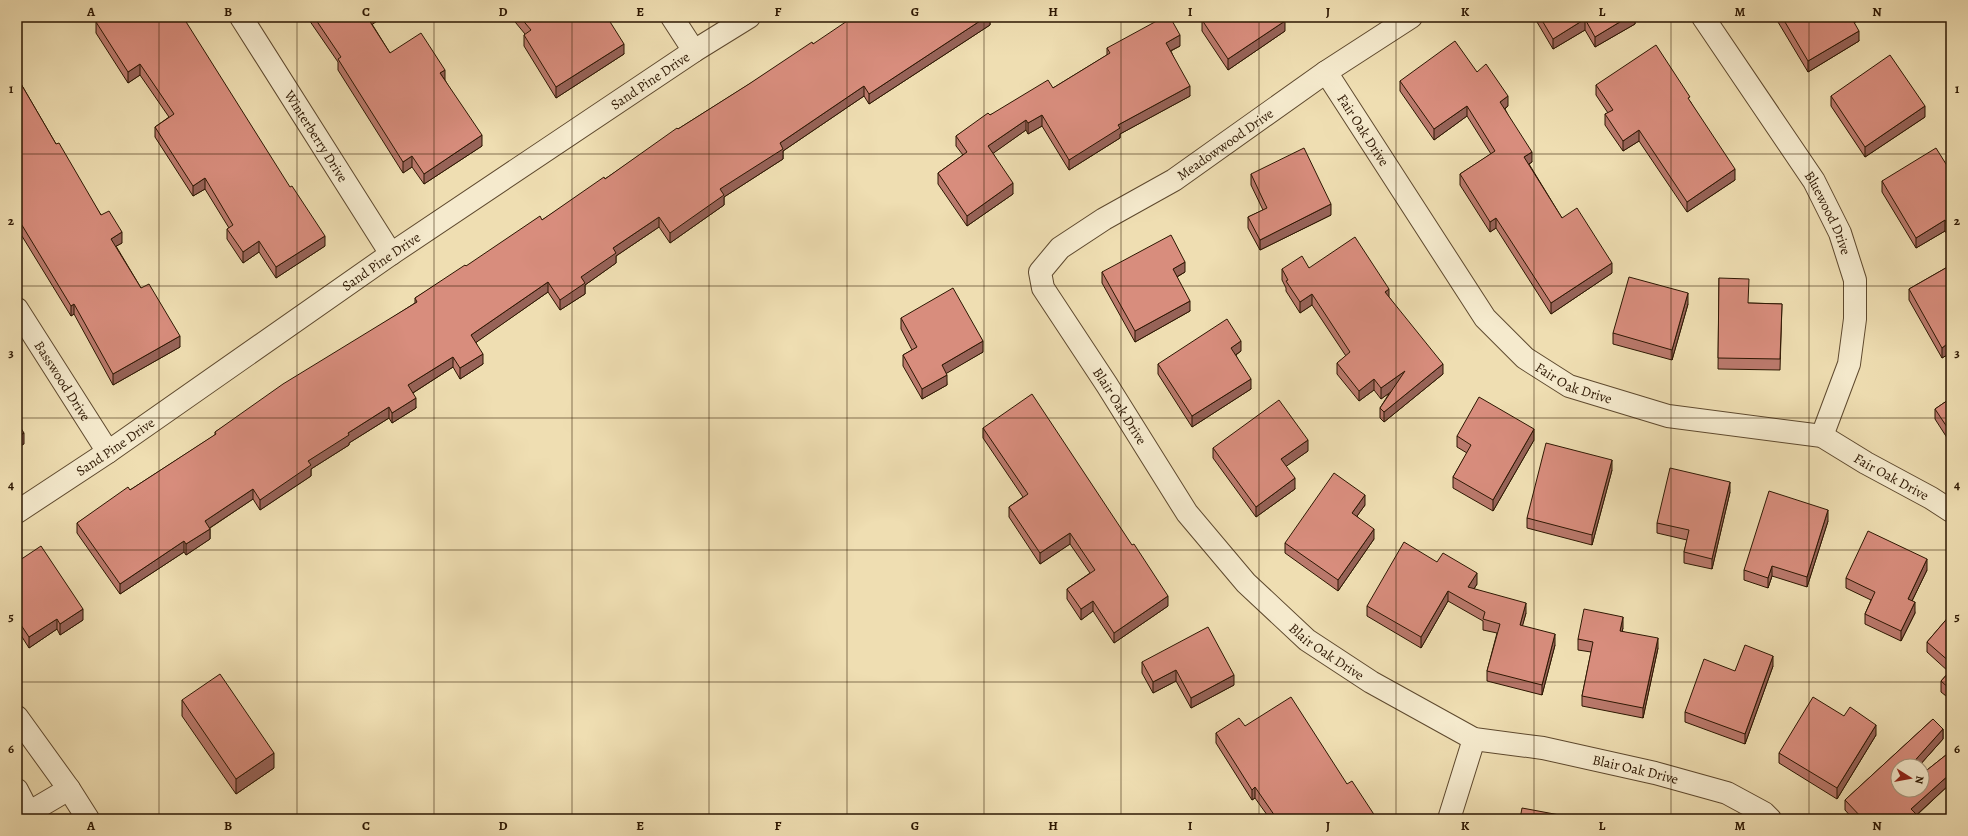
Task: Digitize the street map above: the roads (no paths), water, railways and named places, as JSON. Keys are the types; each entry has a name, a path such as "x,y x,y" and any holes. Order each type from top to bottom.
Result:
{"street":[{"name":"Winterberry Drive","path":"241,17 391,254"},
{"path":"672,17 694,51"},
{"name":"Sand Pine Drive","path":"17,512 108,452 391,254 694,51 749,17"},
{"name":"Meadowwood Drive","path":"1040,272 1060,248 1104,219 1174,180 1326,72 1411,17"},
{"name":"Bluewood Drive","path":"1703,17 1814,181 1840,233 1855,280 1854,319 1849,364 1822,436"},
{"name":"Fair Oak Drive","path":"1326,72 1485,318 1526,358 1569,386 1668,416 1822,436 1866,463 1931,498 1951,511"},
{"name":"Blair Oak Drive","path":"1040,272 1043,288 1107,385 1187,513 1246,583 1307,640 1371,682 1474,739 1543,748 1655,773 1727,793 1764,813 1770,819"},
{"name":"Basswood Drive","path":"17,310 108,452"},
{"path":"17,716 88,819"},
{"path":"1449,819 1474,739"},
{"path":"17,790 26,817 69,790"}]}
